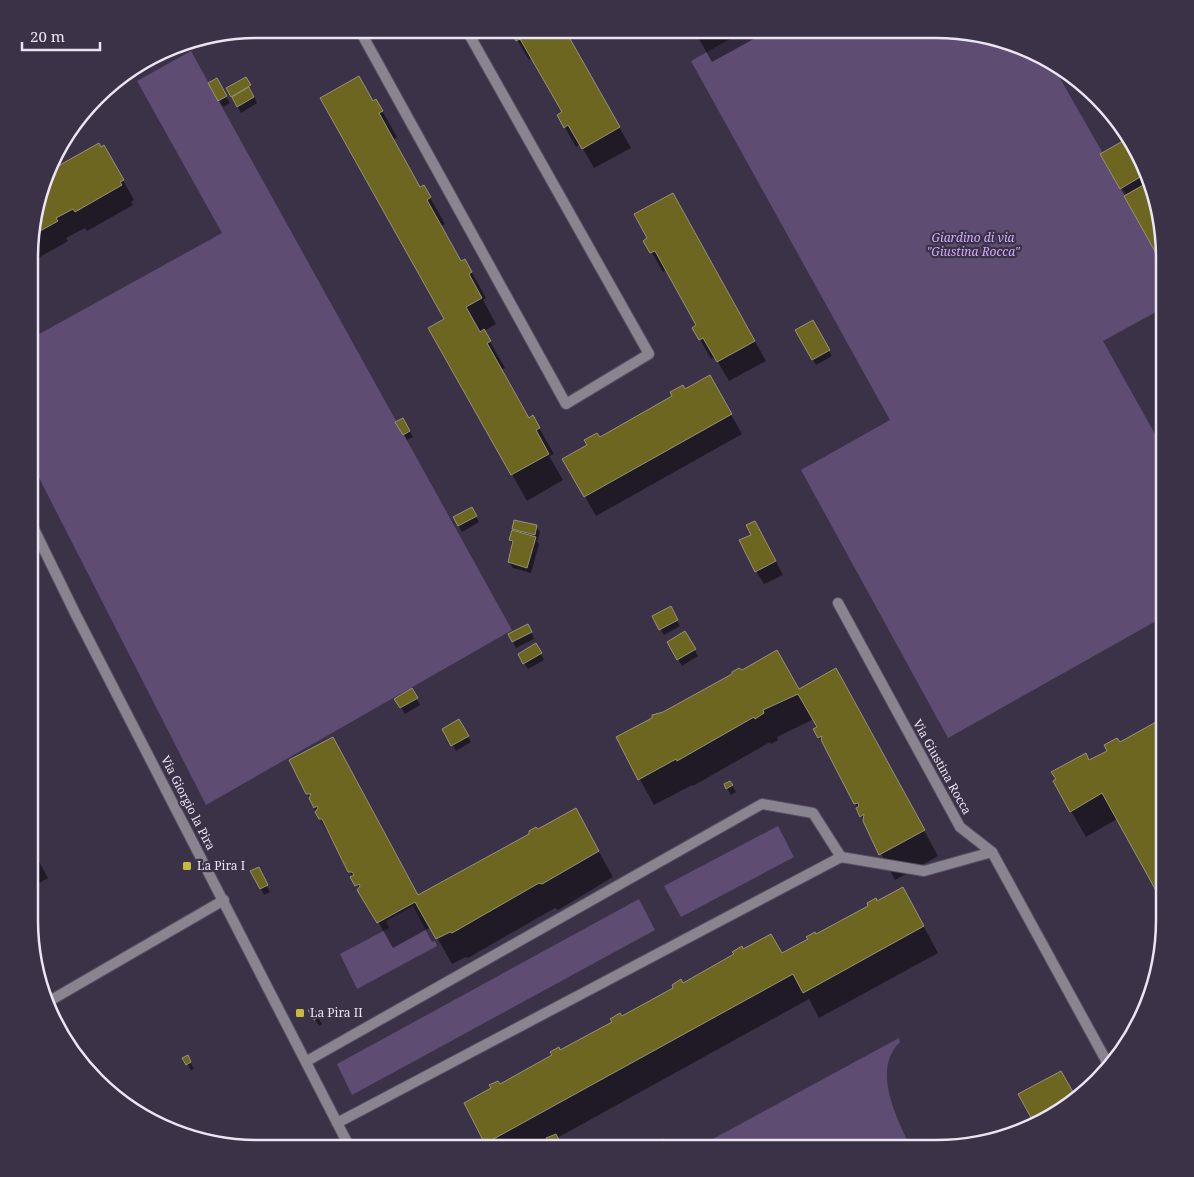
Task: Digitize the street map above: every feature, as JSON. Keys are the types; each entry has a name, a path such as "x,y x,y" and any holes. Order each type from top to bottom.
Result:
{"street":[{"path":"364,38 566,404 648,354 471,38"},
{"name":"Via Giorgio la Pira","path":"38,536 76,615 346,1140"},
{"name":"Via Giustina Rocca","path":"838,602 960,827 992,852 1106,1060"},
{"path":"307,1062 762,804 813,813 842,857"},
{"path":"337,1122 842,857 924,872 992,852"},
{"path":"52,998 224,900"}],"green space":[{"name":"Giardino di via \"Giustina Rocca\"","path":"732,38 951,38 965,39 1007,49 1034,60 1058,74 1156,246 1156,312 1103,341 1156,436 1156,621 948,738 801,470 890,420 691,61"},
{"path":"191,51 512,630 206,805 38,476 38,335 222,233 137,81"},
{"path":"778,826 794,857 681,917 664,886"},
{"path":"639,899 655,930 352,1095 337,1064"},
{"path":"413,906 432,942 435,941 437,946 357,989 340,954 389,928 386,921"},
{"path":"899,1038 900,1042 892,1053 888,1066 887,1080 894,1109 907,1140 711,1140"}],"building":[{"path":"514,38 570,38 620,127 582,149 568,125 564,128 557,115 562,112 520,39 516,41"},
{"path":"359,76 373,101 376,99 383,111 379,113 420,187 424,185 431,197 427,200 461,261 465,259 472,272 469,274 482,298 466,307 480,332 484,329 491,341 487,343 529,418 533,415 540,428 536,430 549,454 511,475 428,328 444,319 320,98"},
{"path":"246,77 251,85 231,97 226,88"},
{"path":"217,78 227,96 218,101 208,83"},
{"path":"249,87 254,97 237,107 232,97"},
{"path":"1123,141 1141,177 1120,189 1100,154"},
{"path":"99,143 101,147 104,145 124,180 120,182 122,185 75,212 73,209 56,218 58,221 39,232 45,201 57,167"},
{"path":"1144,185 1155,229 1156,253 1124,196"},
{"path":"673,193 755,341 717,362 703,338 699,340 692,328 696,325 655,251 650,253 643,241 647,238 634,214"},
{"path":"813,320 830,350 812,360 795,330"},
{"path":"710,375 732,414 584,497 562,459 587,445 584,440 597,433 600,437 672,396 670,392 683,385 685,389"},
{"path":"403,418 410,431 403,435 395,422"},
{"path":"472,507 477,516 458,526 453,517"},
{"path":"514,520 537,525 535,535 512,529"},
{"path":"755,521 776,561 755,572 739,540 751,535 746,525"},
{"path":"512,530 536,537 527,568 508,562 513,541 509,540"},
{"path":"671,606 678,620 659,630 652,616"},
{"path":"528,624 532,632 512,642 508,634"},
{"path":"685,631 696,649 677,660 667,642"},
{"path":"536,643 542,653 523,664 518,654"},
{"path":"777,650 799,689 836,668 925,830 879,855 863,821 864,814 860,817 856,808 859,806 858,803 854,804 821,740 822,736 818,738 813,729 817,727 798,694 763,710 764,713 755,719 754,717 677,761 676,759 638,780 616,737 652,718 652,715 663,712 732,674 732,672 739,668 742,670"},
{"path":"412,688 418,698 400,708 394,699"},
{"path":"459,719 469,736 451,746 442,729"},
{"path":"1156,722 1156,891 1102,793 1070,812 1053,781 1056,779 1051,772 1086,753 1089,760 1107,751 1104,745 1117,738 1120,742"},
{"path":"333,737 418,895 529,834 529,831 536,827 538,829 576,808 599,851 452,933 450,932 436,939 415,902 377,923 357,890 360,886 359,884 355,886 350,877 354,875 352,872 348,872 322,819 319,819 315,812 318,808 317,806 314,808 309,798 311,794 306,794 289,760"},
{"path":"730,781 733,785 726,789 724,784"},
{"path":"259,867 268,885 260,889 250,871"},
{"path":"903,887 924,926 803,993 793,974 492,1140 483,1140 464,1103 491,1088 489,1085 498,1081 500,1084 552,1055 550,1052 559,1047 560,1050 612,1022 610,1019 620,1013 622,1016 673,988 672,985 681,979 683,983 734,954 732,952 742,946 743,949 771,934 782,953 808,939 806,937 815,932 816,934 868,906 867,903 876,898 877,901"},
{"path":"313,1007 319,1017 314,1020 308,1010"},
{"path":"188,1055 191,1062 186,1065 182,1058"},
{"path":"1061,1071 1073,1092 1031,1118 1018,1094"},
{"path":"556,1134 559,1140 547,1140 546,1138"}],"place":[{"name":"La Pira I","path":"187,866"},
{"name":"La Pira II","path":"300,1013"}]}
